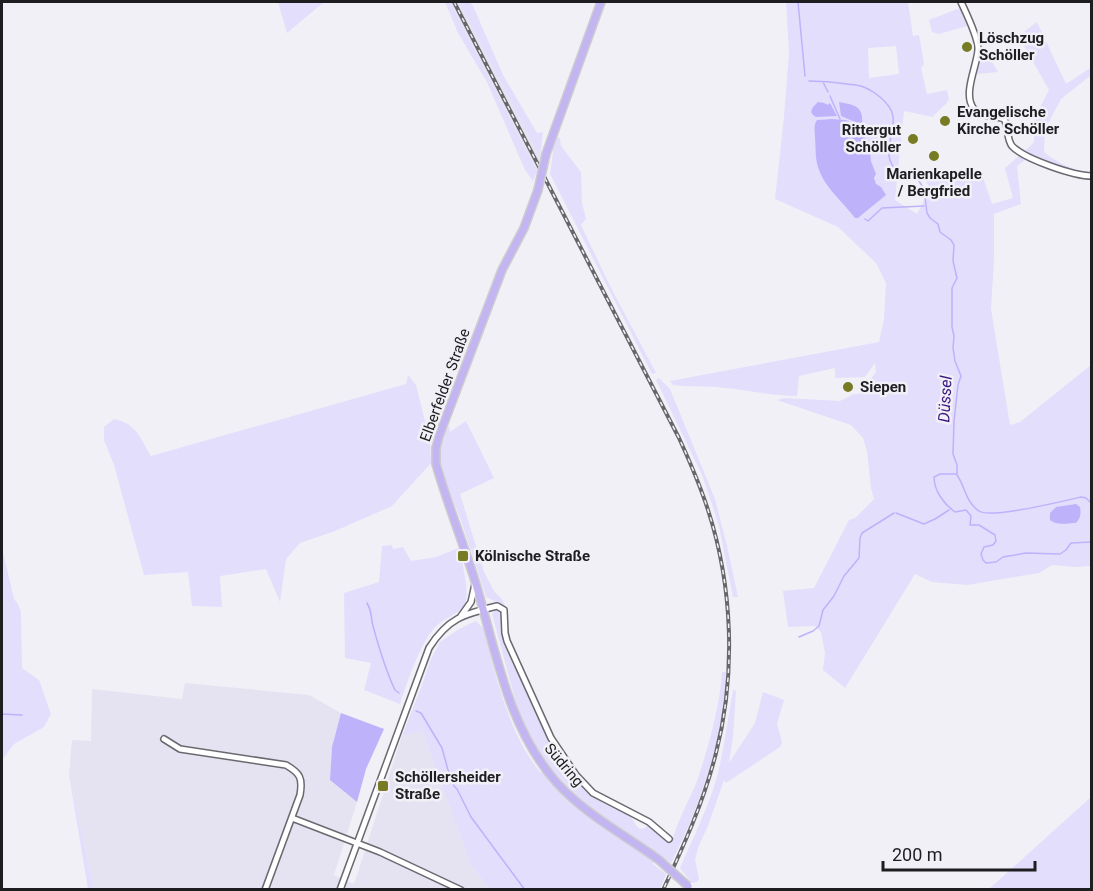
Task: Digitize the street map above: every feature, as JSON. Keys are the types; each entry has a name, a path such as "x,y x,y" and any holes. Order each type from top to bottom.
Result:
{"main road":[{"name":"Elberfelder Straße","path":"483,609 438,471 436,448 502,270 524,228 538,190 546,154 601,2"},
{"name":"Südring","path":"483,609 504,685 519,723 538,758 558,784 588,811 659,860 690,888"}],"street":[{"path":"962,2 978,47 969,95 974,109 983,114 1004,119 1007,123 1010,142 1018,150 1052,167 1070,173 1092,176"},
{"path":"340,890 429,648 442,630 467,609 475,583"},
{"path":"459,617 497,606 504,610 507,641 551,738 563,756 586,787 601,798 649,822 669,839"},
{"path":"164,739 180,748 286,765 297,773 301,779 300,795 265,890"},
{"path":"292,818 401,861 461,890"}],"shaded area":[{"path":"278,2 324,2 287,33"},
{"path":"445,2 450,2 537,171 533,181 525,170 487,82 458,33"},
{"path":"450,2 459,2 540,157 537,171"},
{"path":"459,2 470,2 473,6 503,75 537,133 543,132 540,157 480,43"},
{"path":"786,2 908,2 913,36 919,35 924,64 921,68 927,94 947,90 949,100 933,117 904,111 895,200 917,214 930,188 918,170 934,168 974,173 981,171 992,204 1013,198 1005,168 1034,142 1035,117 1049,90 1023,44 1025,31 1037,22 1066,84 1090,68 1090,76 1061,99 1045,129 1044,152 1066,166 1091,172 1091,175 1054,166 1049,170 1025,160 1017,166 1021,204 994,214 991,309 1010,425 1020,422 1091,365 1091,566 1052,565 1039,573 967,585 932,582 915,574 845,688 823,670 825,653 821,632 815,626 788,627 783,591 814,588 849,520 855,518 874,499 867,451 863,438 851,425 777,400 784,398 840,401 859,394 876,372 875,363 865,377 835,378 835,368 799,376 797,396 716,387 673,385 670,381 879,342 884,319 886,283 876,263 838,227 775,199 789,52","holes":["896,46 899,74 869,78 868,48","817,120 846,120 862,128 870,149 871,161 876,174 873,206 858,218 840,200"]},
{"path":"960,8 967,26 939,34 932,32 929,20"},
{"path":"984,48 998,72 977,74"},
{"path":"818,102 828,105 830,103 837,116 816,117 813,115 811,112"},
{"path":"839,102 850,104 860,110 862,125 841,116"},
{"path":"817,120 846,120 862,128 870,149 876,184 886,195 858,218 855,218 829,188 817,164 815,124"},
{"path":"555,136 560,138 561,146 581,172 582,203 586,219 581,225 656,373 652,374 550,174"},
{"path":"408,375 416,385 430,441 431,463 392,506 335,531 300,543 286,559 280,602 266,569 220,576 222,607 192,606 188,572 144,575 114,465 104,440 104,427 114,419 133,428 151,456 406,384"},
{"path":"659,378 670,389 715,499 738,597 733,597 719,526 702,475 656,380"},
{"path":"466,421 494,478 460,494 484,572 505,606 486,597 441,468 440,452 444,434 449,426 450,432"},
{"path":"1076,504 1080,507 1080,517 1076,523 1059,524 1050,520 1050,513 1056,507"},
{"path":"392,545 393,549 403,547 411,561 436,557 459,548 467,592 462,608 438,624 429,634 410,674 400,704 364,690 371,663 345,658 344,593 379,582 382,546"},
{"path":"2,548 14,599 21,612 22,668 39,680 51,714 44,727 14,744 2,760"},
{"path":"496,609 501,613 503,637 543,728 573,777 603,803 631,817 638,828 643,829 649,825 669,844 672,842 701,769 716,713 722,672 726,672 724,704 716,745 697,806 671,863 594,812 564,785 541,757 528,738 520,718 492,614"},
{"path":"476,621 483,628 511,722 529,757 540,772 545,772 576,806 654,861 653,864 666,874 660,889 490,889 471,866 422,731 402,736 430,661 440,642"},
{"path":"185,683 309,695 341,713 332,747 330,780 357,802 334,875 354,884 402,736 422,731 471,866 490,889 94,889 69,775 72,740 91,741 92,689 182,699"},
{"path":"733,690 736,691 729,763 755,723 763,692 784,700 777,724 782,742 780,747 726,783 724,780 695,859 699,879 692,883 680,868 705,812 717,777"},
{"path":"341,713 384,729 366,769 357,802 330,780 332,747"},
{"path":"69,775 94,889 88,889"},
{"path":"1091,797 1091,889 989,889"}],"waterway":[{"name":"Düssel","path":"798,2 805,76"},
{"name":"Düssel","path":"809,81 862,86 885,101 893,117 889,150 891,162 901,175 904,177 908,171 919,181 924,189 927,213 938,224 940,232 954,245 953,261 957,278 952,288 953,348 961,376 954,421 953,454 957,474 940,474 934,477 940,497 955,512 966,510 971,516 970,525 979,525 995,535 996,541 993,545 984,547 981,554 986,563 1026,553 1060,554 1071,543 1092,542"},
{"path":"823,82 828,92"},
{"path":"830,96 840,119"},
{"path":"865,219 868,221 882,208 924,206"},
{"path":"957,475 971,504 979,511 986,513 1028,509 1081,497 1090,502"},
{"path":"896,513 924,524 949,510"},
{"path":"799,637 819,626 823,610 834,596 844,576 859,558 862,533 894,513"},
{"path":"367,603 385,666 395,690 399,693"},
{"path":"416,711 421,713 442,748 454,786 471,817 525,890"},
{"path":"2,714 22,715"}],"railway":[{"path":"454,2 679,438 702,492 716,539 727,600 729,631 727,693 711,771 686,840 663,890"}],"place":[{"name":"Löschzug Schöller","path":"967,47"},
{"name":"Evangelische Kirche Schöller","path":"945,121"},
{"name":"Rittergut Schöller","path":"913,139"},
{"name":"Marienkapelle / Bergfried","path":"934,156"},
{"name":"Siepen","path":"848,387"},
{"name":"Kölnische Straße","path":"463,556"},
{"name":"Schöllersheider Straße","path":"383,786"}]}
